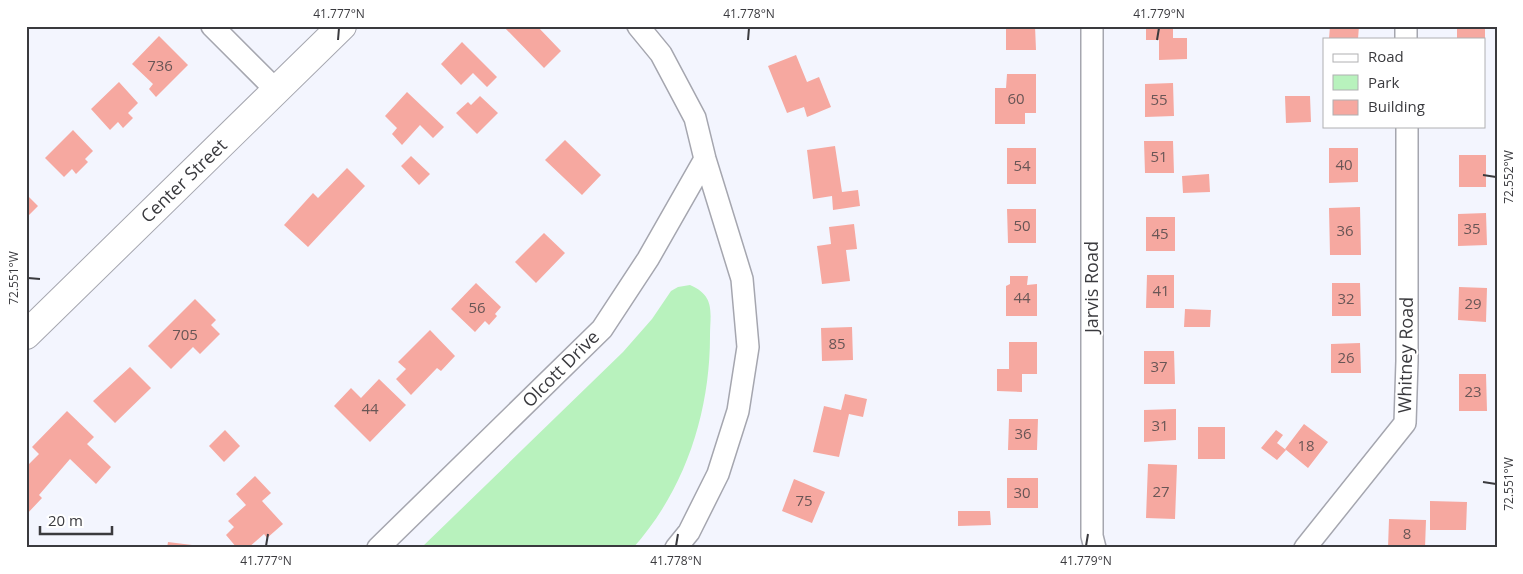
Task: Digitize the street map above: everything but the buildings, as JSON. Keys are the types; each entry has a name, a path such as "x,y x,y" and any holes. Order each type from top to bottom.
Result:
{"main road":[{"name":"Center Street","path":"26,335 342,26"}],"street":[{"path":"212,26 276,90"},
{"path":"638,26 661,54 695,118 705,159 742,279 748,348 738,411 718,474 689,532 676,548"},
{"name":"Jarvis Road","path":"1092,26 1092,536 1095,548"},
{"name":"Whitney Road","path":"1305,548 1405,423 1408,361 1407,128"},
{"name":"Olcott Drive","path":"378,548 602,329 648,260 705,159"}],"green space":[{"path":"690,285 704,294 708,300 711,313 709,365 699,422 691,449 667,501 633,548 421,548 623,352 652,319 671,291 678,287"}]}
